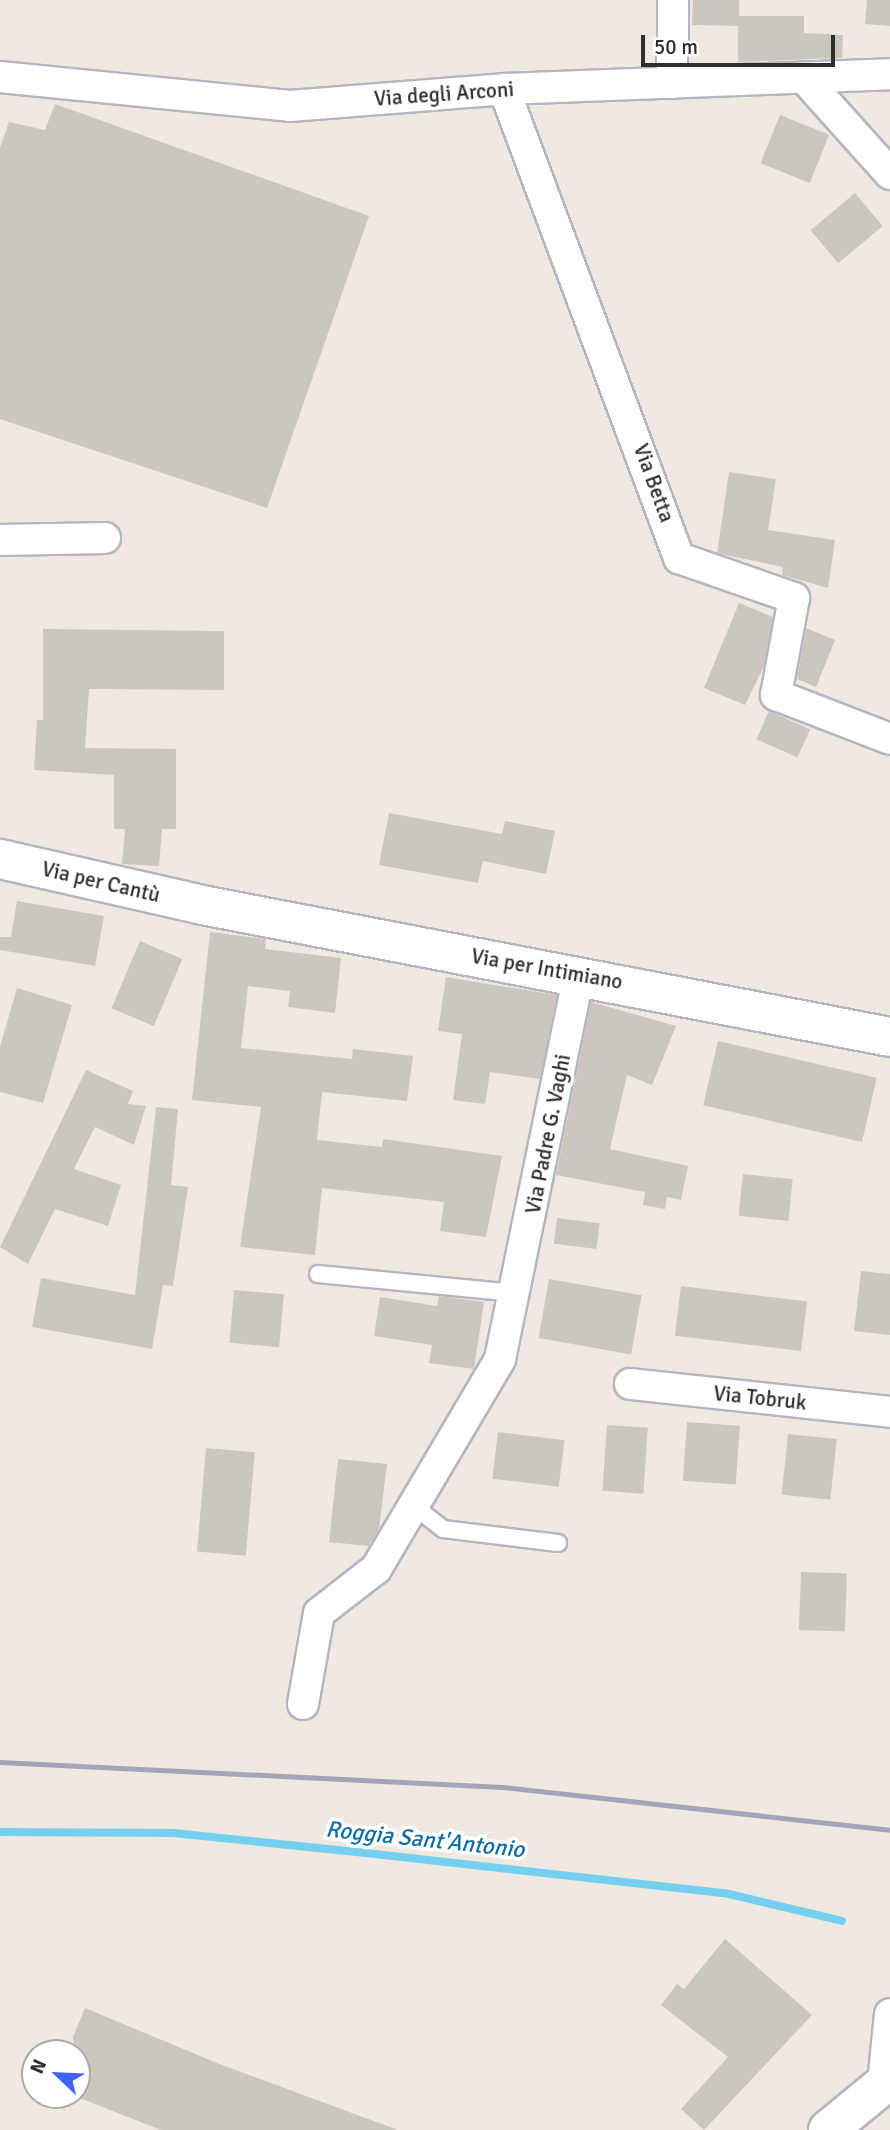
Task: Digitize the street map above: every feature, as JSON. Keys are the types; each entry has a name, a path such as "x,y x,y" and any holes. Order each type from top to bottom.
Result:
{"street":[{"path":"672,83 673,0"},
{"name":"Via degli Arconi","path":"0,77 290,106 504,89 890,74"},
{"path":"804,78 890,174"},
{"name":"Via Betta","path":"504,89 679,558 794,598 776,695 890,738"},
{"path":"0,540 105,538"},
{"name":"Via per Cantù","path":"0,859 202,905"},
{"name":"Via per Intimiano","path":"202,905 579,975 890,1037"},
{"name":"Via Padre G. Vaghi","path":"303,1704 319,1613 376,1569 493,1376 515,1293 579,975"},
{"name":"Via Tobruk","path":"630,1384 890,1412"},
{"path":"828,2130 886,2081 890,2014"}],"lane":[{"path":"318,1274 515,1293"},
{"path":"415,1507 443,1529 558,1543"}],"building":[{"path":"693,0 739,0 739,16 804,16 804,33 843,35 842,58 738,62 738,26 692,25"},
{"path":"867,0 890,0 890,26 865,24"},
{"path":"55,104 369,216 267,508 0,419 0,148 9,122 45,130"},
{"path":"780,115 829,135 810,183 761,163"},
{"path":"855,193 883,226 838,263 811,230"},
{"path":"729,472 776,479 768,530 835,540 828,588 782,575 783,567 717,553"},
{"path":"739,603 773,617 764,666 745,705 704,688"},
{"path":"806,628 835,640 816,687 797,679"},
{"path":"43,629 224,631 224,690 89,689 85,748 176,749 176,829 162,829 159,866 122,864 125,829 114,829 114,775 34,770 37,720 43,720"},
{"path":"769,711 810,729 798,758 756,739"},
{"path":"389,813 502,834 505,821 555,831 546,874 483,861 478,883 379,865"},
{"path":"17,901 104,916 95,966 0,950 0,937 11,937"},
{"path":"210,932 266,939 265,949 341,958 335,1013 288,1007 290,991 248,986 241,1048 352,1059 353,1049 413,1056 407,1101 322,1092 317,1140 382,1147 383,1139 502,1156 486,1237 440,1231 444,1202 322,1188 315,1255 240,1247 261,1107 192,1100"},
{"path":"140,941 182,959 154,1026 111,1008"},
{"path":"446,977 557,995 540,1079 490,1072 485,1104 453,1100 462,1034 438,1031"},
{"path":"17,988 72,1005 43,1103 0,1092 0,1047"},
{"path":"591,1002 676,1026 652,1085 627,1075 610,1149 688,1166 681,1200 667,1197 665,1209 643,1205 645,1192 556,1175"},
{"path":"718,1041 877,1078 862,1142 703,1105"},
{"path":"86,1070 133,1091 128,1104 146,1106 134,1145 95,1127 74,1169 121,1185 108,1226 55,1209 28,1264 0,1247"},
{"path":"156,1107 178,1109 171,1185 188,1187 173,1286 163,1285 152,1349 32,1327 41,1278 135,1295"},
{"path":"743,1174 793,1179 788,1221 739,1216"},
{"path":"557,1218 600,1223 597,1249 554,1244"},
{"path":"861,1271 890,1274 890,1335 854,1331"},
{"path":"549,1279 642,1295 631,1354 539,1338"},
{"path":"681,1286 807,1301 801,1351 675,1336"},
{"path":"234,1290 284,1294 279,1347 229,1343"},
{"path":"439,1296 484,1302 474,1369 429,1363 432,1345 374,1336 380,1297 437,1306"},
{"path":"687,1422 740,1426 736,1485 683,1481"},
{"path":"607,1425 648,1428 643,1494 602,1491"},
{"path":"498,1432 565,1440 559,1487 492,1479"},
{"path":"788,1434 837,1439 830,1500 782,1495"},
{"path":"206,1448 255,1452 246,1556 197,1552"},
{"path":"338,1459 387,1464 379,1529 369,1546 329,1542"},
{"path":"801,1572 847,1574 845,1632 799,1630"},
{"path":"725,1939 812,2015 704,2130 681,2109 728,2057 661,2005 677,1984 684,1989"},
{"path":"85,2008 217,2063 398,2130 161,2130 91,2102 91,2039 73,2037"}],"waterway":[{"name":"Roggia Sant'Antonio","path":"0,1832 173,1833 366,1853 729,1894 842,1921"}],"railway":[{"path":"0,1762 502,1787 890,1830"}]}
